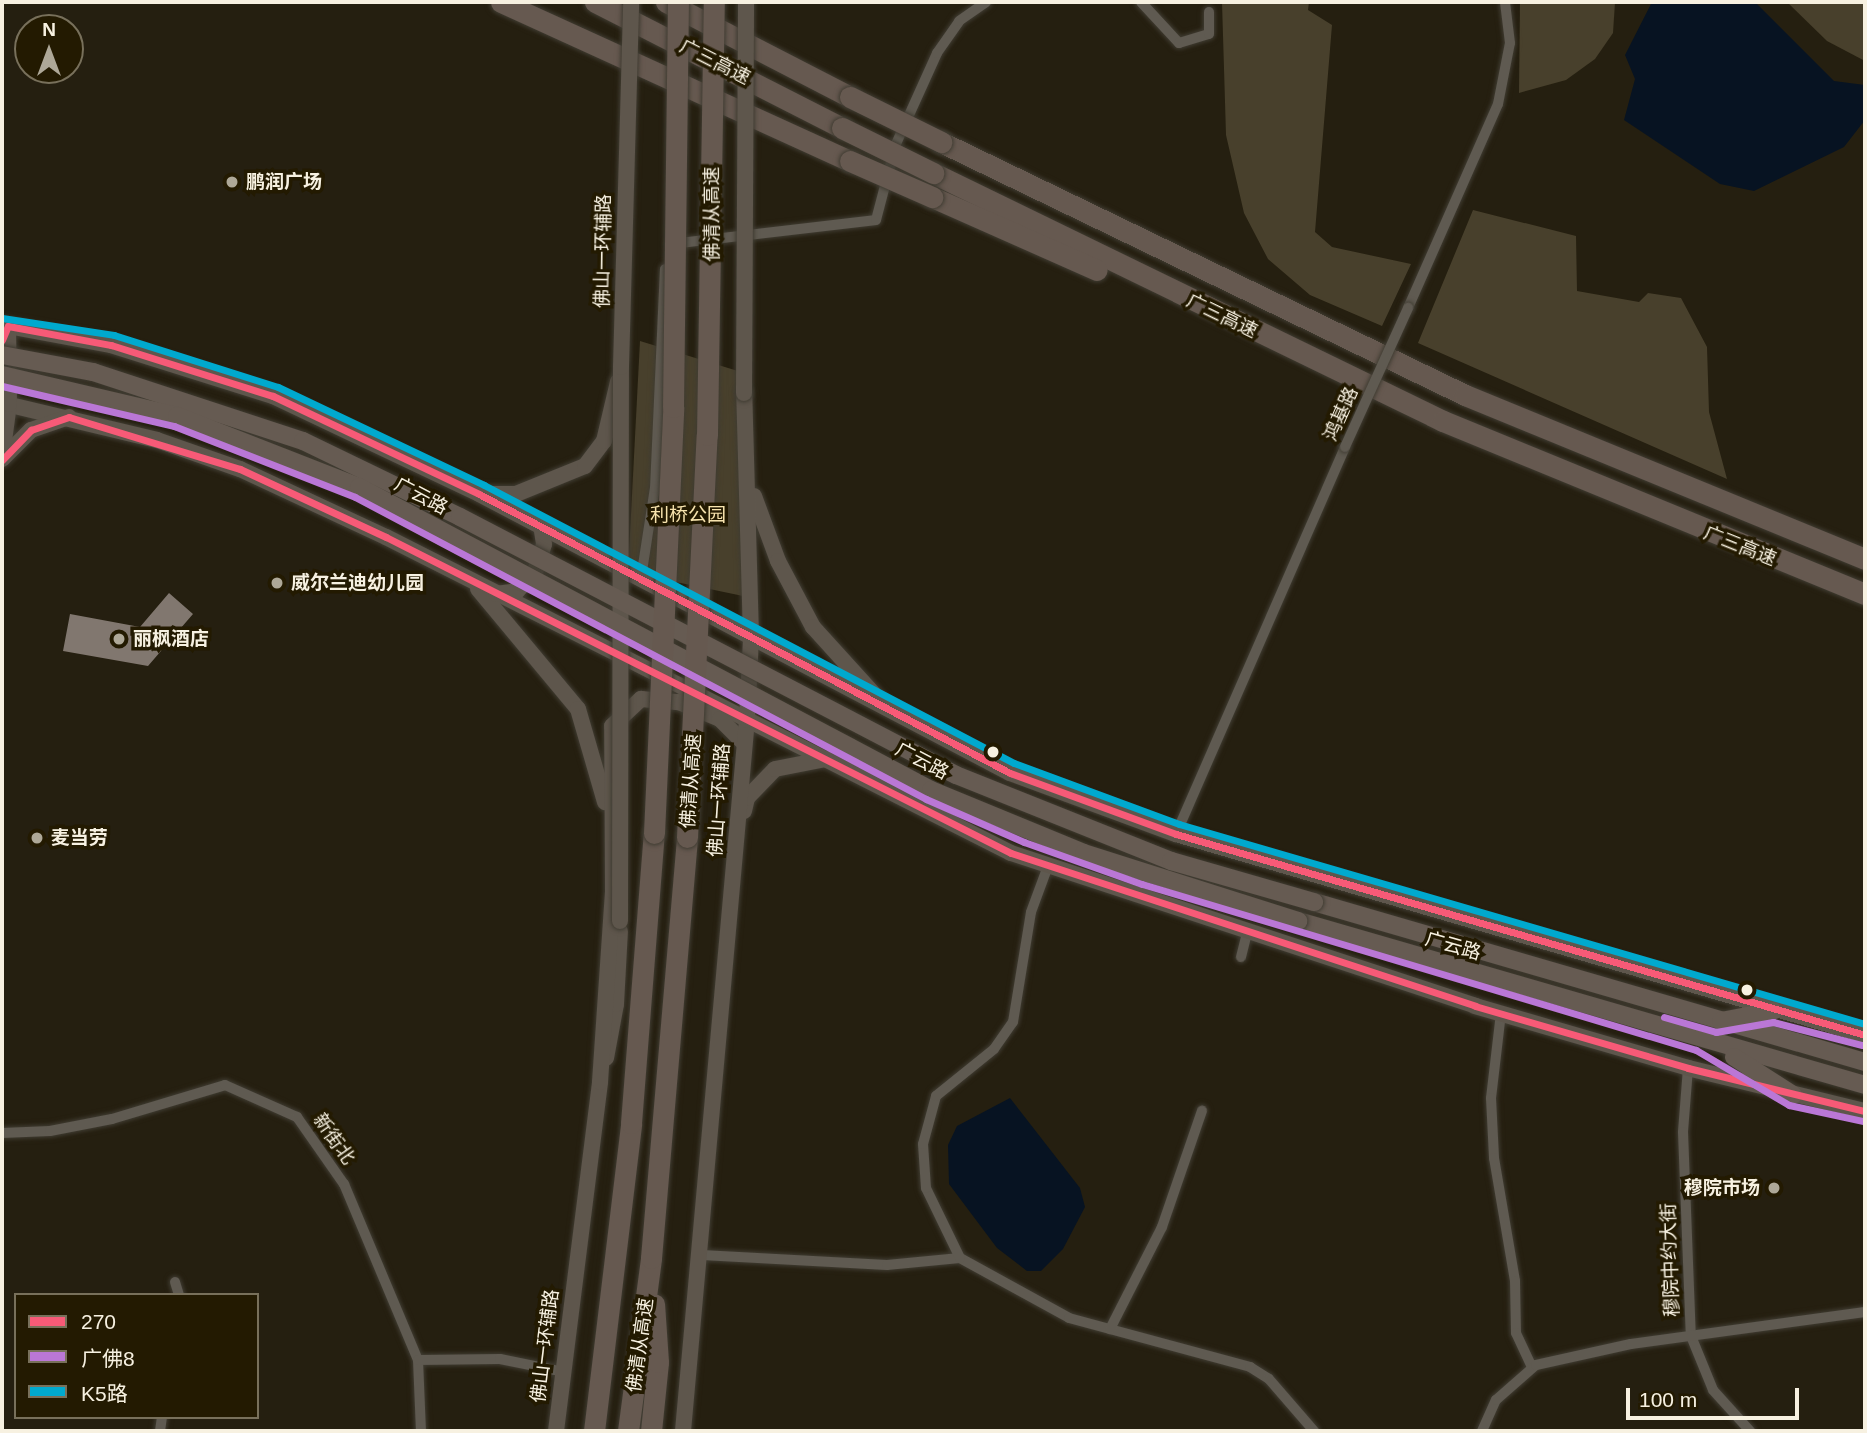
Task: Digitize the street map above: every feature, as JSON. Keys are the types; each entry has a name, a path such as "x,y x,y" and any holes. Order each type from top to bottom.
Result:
{"highway":[{"path":"501,2 850,162 1293,350"},
{"name":"广三高速","path":"595,2 842,128 1293,350 1563,472 1865,594"},
{"name":"广三高速","path":"666,2 941,142 1465,395 1865,559"},
{"name":"佛清从高速","path":"594,1431 631,1123 654,833 673,407 678,2"},
{"name":"佛清从高速","path":"628,1431 651,1258 687,837 709,396 714,2"},
{"path":"651,1258 658,1362 651,1431"}],"main road":[{"name":"佛山一环辅路","path":"600,1082 616,1004 620,921 621,367 631,2"},
{"name":"佛山一环辅路","path":"683,1431 702,1255 738,834 751,637 744,393 746,2"},
{"path":"2,458 6,403 4,330"},
{"name":"广云路","path":"4,330 111,345 274,396 479,494 1010,773 1176,834 1773,1011 1865,1035"},
{"name":"广云路","path":"2,355 93,372 303,441 448,511 956,775 1171,861 1865,1062"},
{"path":"479,494 516,494 555,482 585,466 607,428 621,367"},
{"name":"广云路","path":"2,375 177,415 359,487 930,790 1096,857 1298,921 1700,1040 1865,1085"},
{"path":"6,403 69,417 240,469 469,579 985,842 1048,866 1247,933 1501,1013 1688,1068 1865,1111"},
{"path":"2,458 31,430 69,417"},
{"path":"748,478 778,561 813,626 889,711"},
{"path":"496,594 517,591 535,572 544,544 541,526"},
{"path":"469,579 578,709 610,835"},
{"path":"610,835 612,726 640,699 679,702 720,719 744,743"},
{"path":"738,834 747,798 764,777 788,764 826,759"},
{"name":"佛山一环辅路","path":"556,1431 600,1082 613,891 610,835"},
{"path":"1716,1021 1773,1011"},
{"path":"1700,1040 1793,1095"}],"street":[{"path":"641,578 655,488 665,257 673,243 876,220 896,144 937,53 959,21 986,2"},
{"path":"1141,2 1179,43 1209,34 1209,12"},
{"name":"鸿基路","path":"1176,834 1498,104 1509,62 1505,2"},
{"path":"960,1258 926,1188 923,1144 936,1096 994,1049 1013,1022 1031,912 1048,866"},
{"path":"1241,957 1247,933"},
{"path":"1501,1013 1492,1120 1515,1281 1516,1333 1532,1368"},
{"name":"穆院中约大街","path":"1688,1068 1683,1132 1691,1336 1713,1390 1750,1431"},
{"name":"新街北","path":"2,1133 50,1131 112,1119 225,1085 297,1117 344,1184 418,1360 421,1431"},
{"path":"1110,1329 1162,1227 1202,1111"},
{"path":"702,1255 887,1265 960,1258 1069,1318 1250,1367 1269,1379 1314,1431"},
{"path":"175,1282 178,1293"},
{"path":"1482,1431 1496,1401 1532,1368 1631,1344 1865,1312"},
{"path":"418,1360 500,1359 564,1372"}],"green space":[{"path":"1222,2 1309,2 1308,10 1332,25 1315,232 1332,247 1411,264 1382,326 1310,295 1268,259 1244,213 1226,135"},
{"path":"1520,2 1615,2 1613,33 1595,59 1566,80 1519,93"},
{"path":"1787,2 1865,2 1865,61 1827,41"},
{"path":"1473,210 1576,236 1577,291 1639,302 1648,293 1681,298 1707,347 1709,412 1727,479 1418,343"},
{"name":"利桥公园","path":"640,341 751,375 743,596 628,572"}],"water":[{"path":"1652,2 1755,2 1834,81 1865,85 1865,120 1844,147 1754,191 1720,184 1624,120 1635,79 1625,55"},
{"path":"1010,1098 1080,1188 1085,1207 1063,1249 1041,1271 1027,1271 997,1248 949,1184 948,1145 957,1126"}],"building":[{"name":"丽枫酒店","path":"169,593 193,614 148,666 63,651 70,614 140,627"}],"transit line":[{"name":"K5路","path":"2,318 114,335 278,387 484,485 1014,763 1179,824 1865,1024"},
{"name":"270","path":"2,340 8,326 111,345 273,396 479,494 1010,773 1176,834 1865,1035"},
{"name":"广佛8","path":"2,386 174,426 355,497 926,799 1024,842 1142,884 1696,1050 1789,1105 1863,1121"},
{"name":"270","path":"2,460 31,430 69,417 240,469 386,537 1011,853 1475,1006 1688,1068 1865,1111"},
{"name":"广佛8","path":"1664,1017 1716,1032 1773,1022 1862,1045"}],"place":[{"name":"鹏润广场","path":"232,182"},
{"name":"威尔兰迪幼儿园","path":"277,583"},
{"name":"丽枫酒店","path":"119,639"},
{"name":"麦当劳","path":"37,838"},
{"name":"穆院市场","path":"1774,1188"}]}
